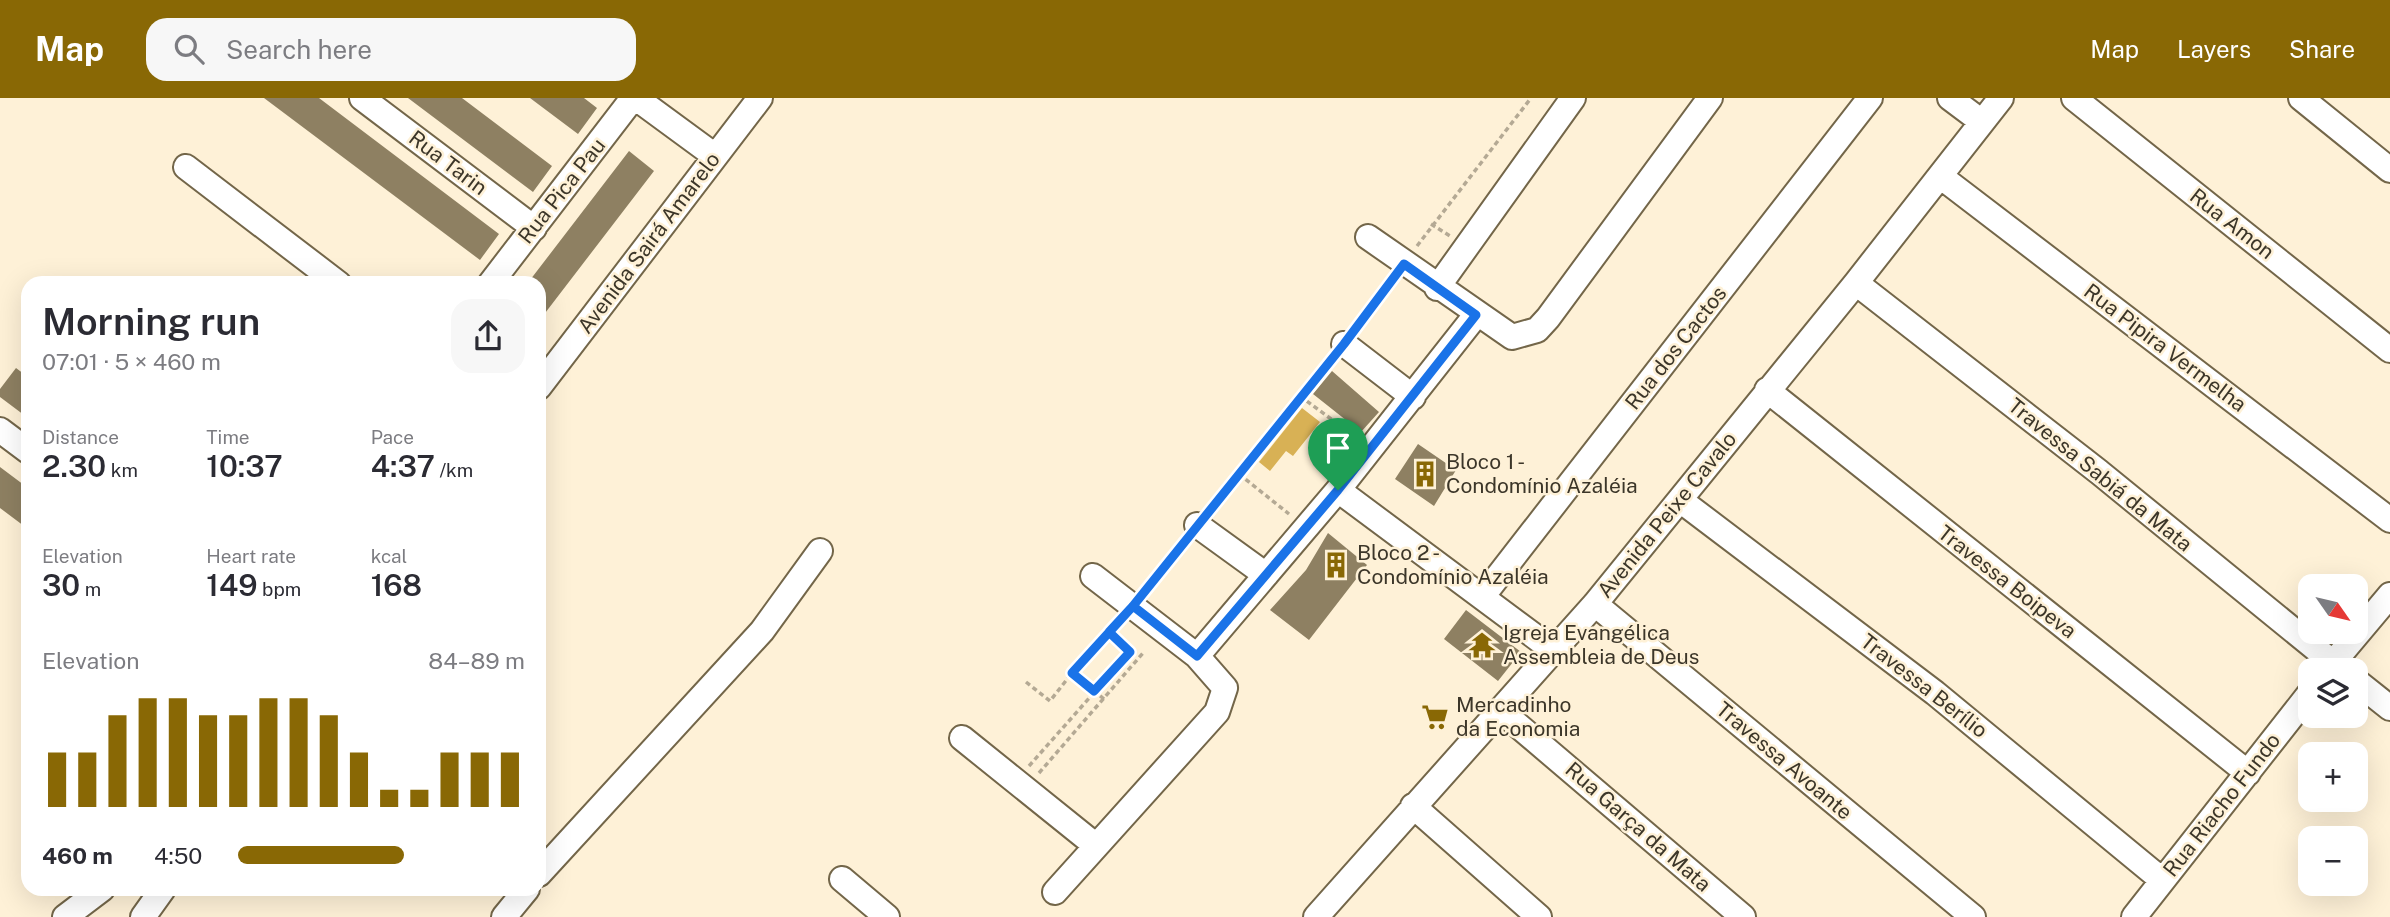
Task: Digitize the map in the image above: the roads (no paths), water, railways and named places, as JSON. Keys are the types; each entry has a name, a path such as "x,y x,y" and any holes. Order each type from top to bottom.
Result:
{"street":[{"name":"Rua Tarin","path":"362,98 534,228"},
{"name":"Rua Pica Pau","path":"496,276 634,98"},
{"path":"634,98 715,156"},
{"name":"Avenida Sairá Amarelo","path":"546,378 760,98"},
{"path":"1437,288 1573,98"},
{"path":"1368,237 1437,288 1512,337 1537,330 1710,98"},
{"name":"Rua dos Cactos","path":"1482,597 1870,98"},
{"path":"1950,98 1982,122"},
{"name":"Avenida Peixe Cavalo","path":"1325,914 1413,806 1595,604 1856,283 2001,98"},
{"name":"Rua Amon","path":"2074,98 2390,349"},
{"path":"2301,98 2390,170"},
{"path":"186,167 329,276"},
{"name":"Rua Pipira Vermelha","path":"1940,176 2390,520"},
{"name":"Travessa Sabiá da Mata","path":"1856,283 2099,472 2322,658"},
{"path":"1197,656 1338,490 1476,315"},
{"path":"1344,344 1413,397"},
{"name":"Travessa Boipeva","path":"1767,390 2248,773"},
{"path":"0,430 21,446"},
{"path":"1338,490 1553,650"},
{"name":"Travessa Berílio","path":"1680,500 1935,692 2162,880"},
{"path":"1197,525 1266,575"},
{"path":"546,866 746,650 820,551"},
{"path":"1055,892 1217,712 1224,698 1225,688 1197,656 1093,576"},
{"path":"2342,658 2390,595"},
{"name":"Travessa Avoante","path":"1595,604 1973,917"},
{"path":"2368,691 2390,708"},
{"name":"Rua Riacho Fundo","path":"2134,917 2298,708"},
{"name":"Rua Garça da Mata","path":"1501,711 1649,834 1743,917"},
{"path":"962,738 1021,775 1095,845"},
{"path":"1413,806 1539,917"},
{"path":"842,879 887,917"},
{"path":"65,917 93,896"},
{"path":"143,917 158,896"},
{"path":"504,917 521,896"}],"place":[{"name":"Bloco 1 - Condomínio Azaléia","path":"1425,474"},
{"name":"Bloco 2 - Condomínio Azaléia","path":"1336,565"},
{"name":"Igreja Evangélica Assembleia de Deus","path":"1482,645"},
{"name":"Mercadinho da Economia","path":"1435,717"}]}
